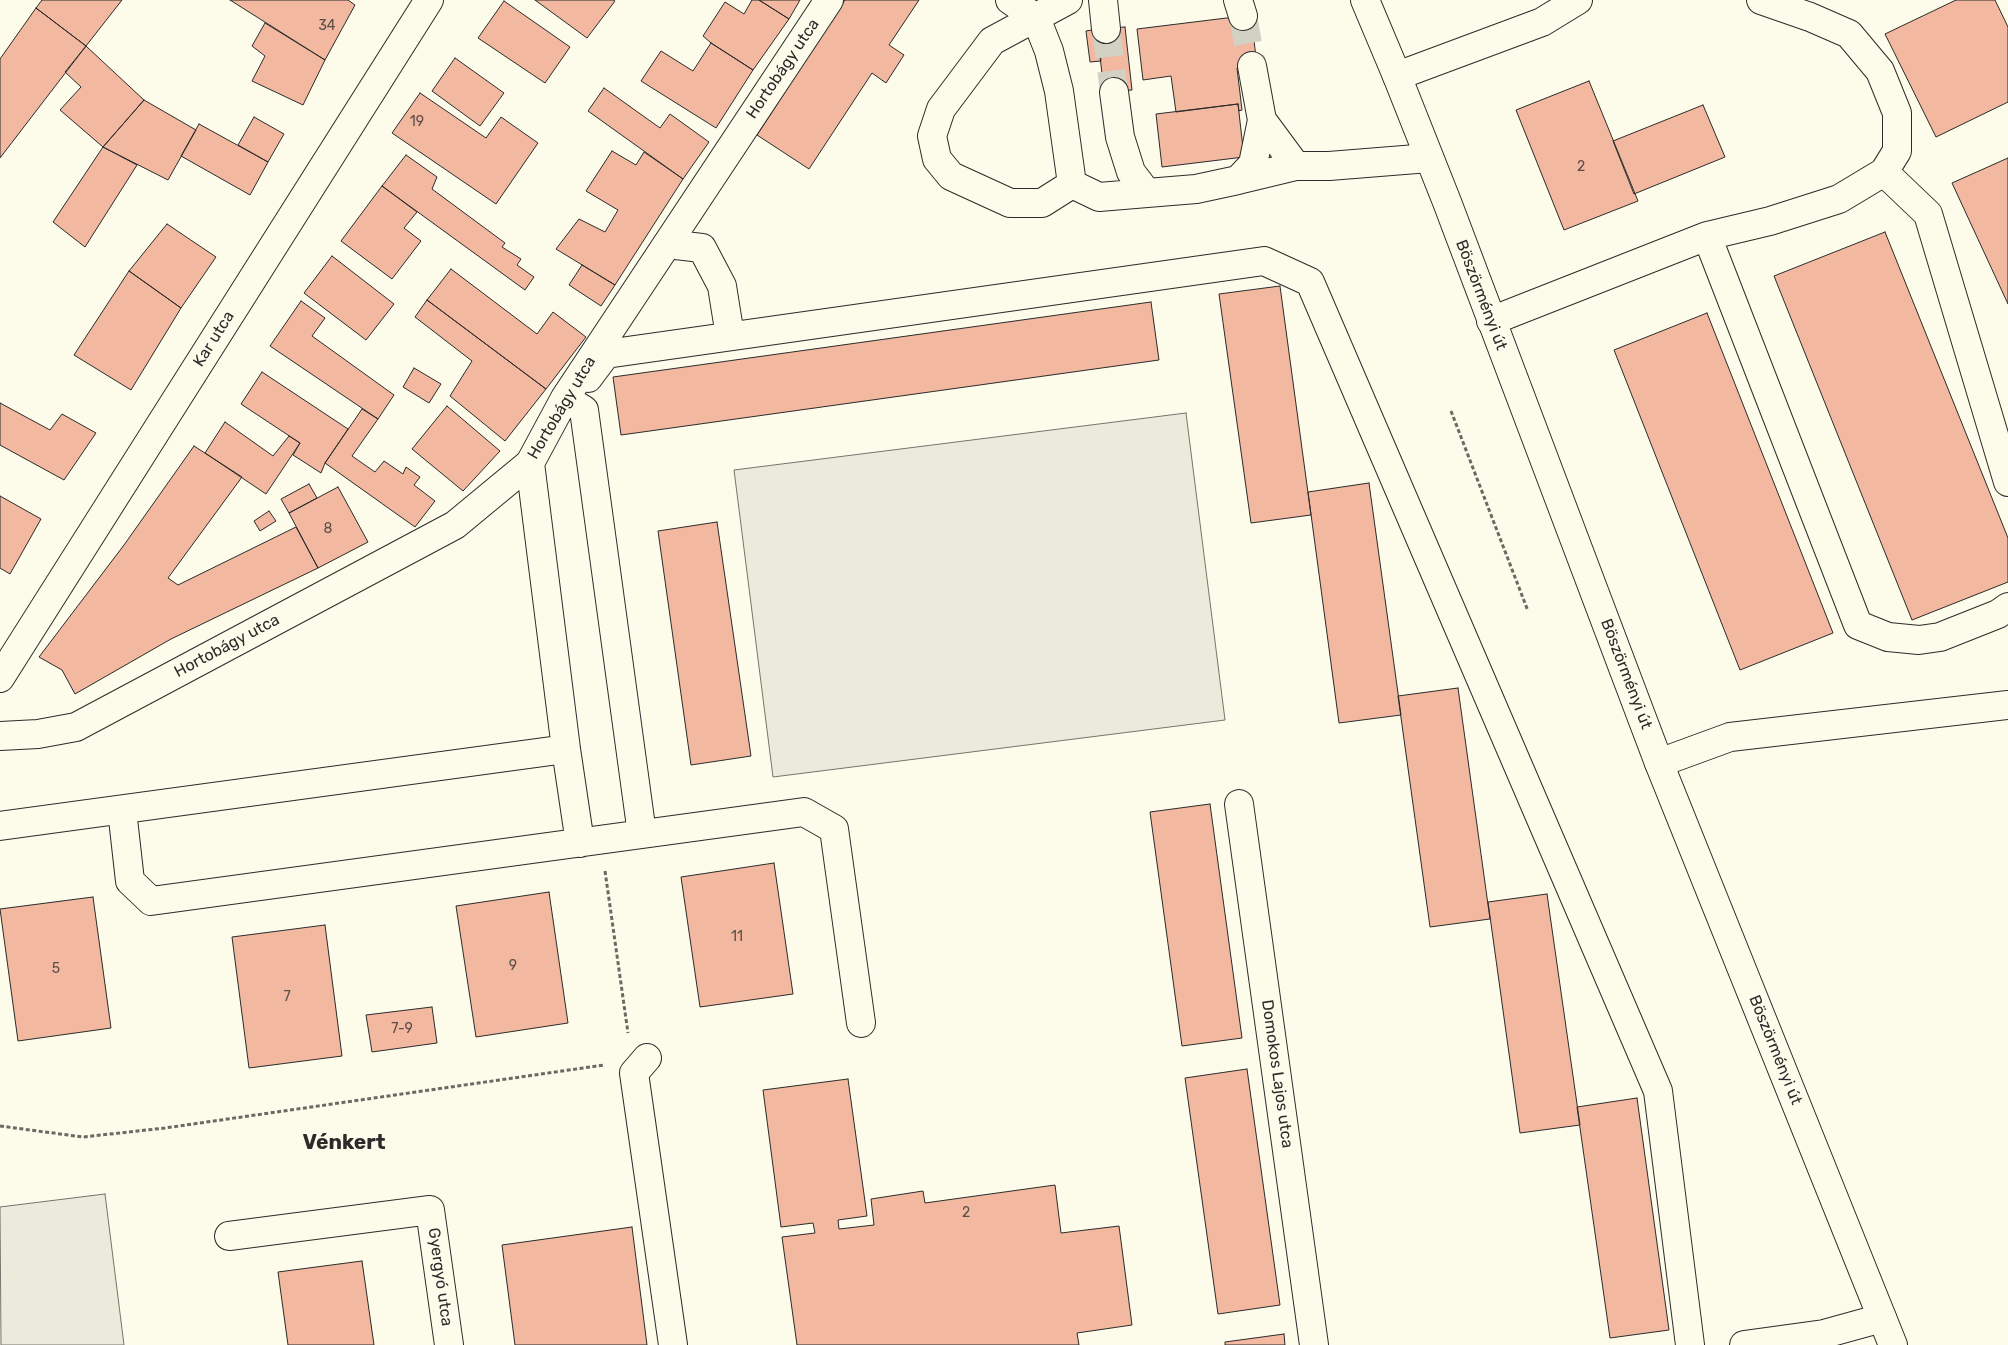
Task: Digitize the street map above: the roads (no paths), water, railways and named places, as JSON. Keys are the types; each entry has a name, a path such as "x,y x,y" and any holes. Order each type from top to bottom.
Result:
{"street":[{"name":"Kar utca","path":"0,678 429,0"},
{"name":"Hortobágy utca","path":"0,736 38,734 76,727 455,525 530,463 565,398 829,0"},
{"path":"1010,0 1036,18 1049,51 1059,91 1072,184"},
{"path":"1068,0 992,41 941,109 932,136 937,159 951,176 1010,203 1042,203 1072,184"},
{"path":"1103,0 1106,29"},
{"name":"Böszörményi út","path":"1365,0 1429,158 1660,763 1893,1345"},
{"path":"1397,76 1542,22 1578,0"},
{"path":"1491,321 1707,236 1770,221 1839,199 1884,172 1897,151 1897,113 1880,71 1850,34 1810,17 1761,0"},
{"path":"1238,180 1254,164 1262,120 1252,66"},
{"path":"1114,92 1120,137 1131,172 1147,193"},
{"path":"1262,120 1296,166"},
{"path":"1072,184 1099,197 1196,189 1296,166 1329,166 1429,158"},
{"path":"1884,172 1928,214 2008,482"},
{"path":"1707,236 1858,625 1888,637 1918,640 1940,637 1998,614 2008,607"},
{"path":"667,244 702,248 722,286 730,336"},
{"path":"588,378 606,354 1264,261 1310,282 1658,1091 1690,1345"},
{"path":"565,398 584,410 642,834"},
{"path":"530,463 566,750 590,841"},
{"path":"1660,763 1730,736 2008,705"},
{"path":"0,826 566,750"},
{"name":"Domokos Lajos utca","path":"1239,804 1314,1345"},
{"path":"122,810 130,881 151,901 804,812 834,829 861,1023"},
{"path":"638,1064 673,1345"},
{"name":"Gyergyó utca","path":"229,1236 430,1210 449,1345"},
{"path":"1744,1345 1824,1334 1882,1318"}],"tunnel":[{"path":"1243,16 1252,66"},
{"path":"1106,29 1114,92"}],"district":[{"name":"Vénkert","path":"344,1143"}]}
